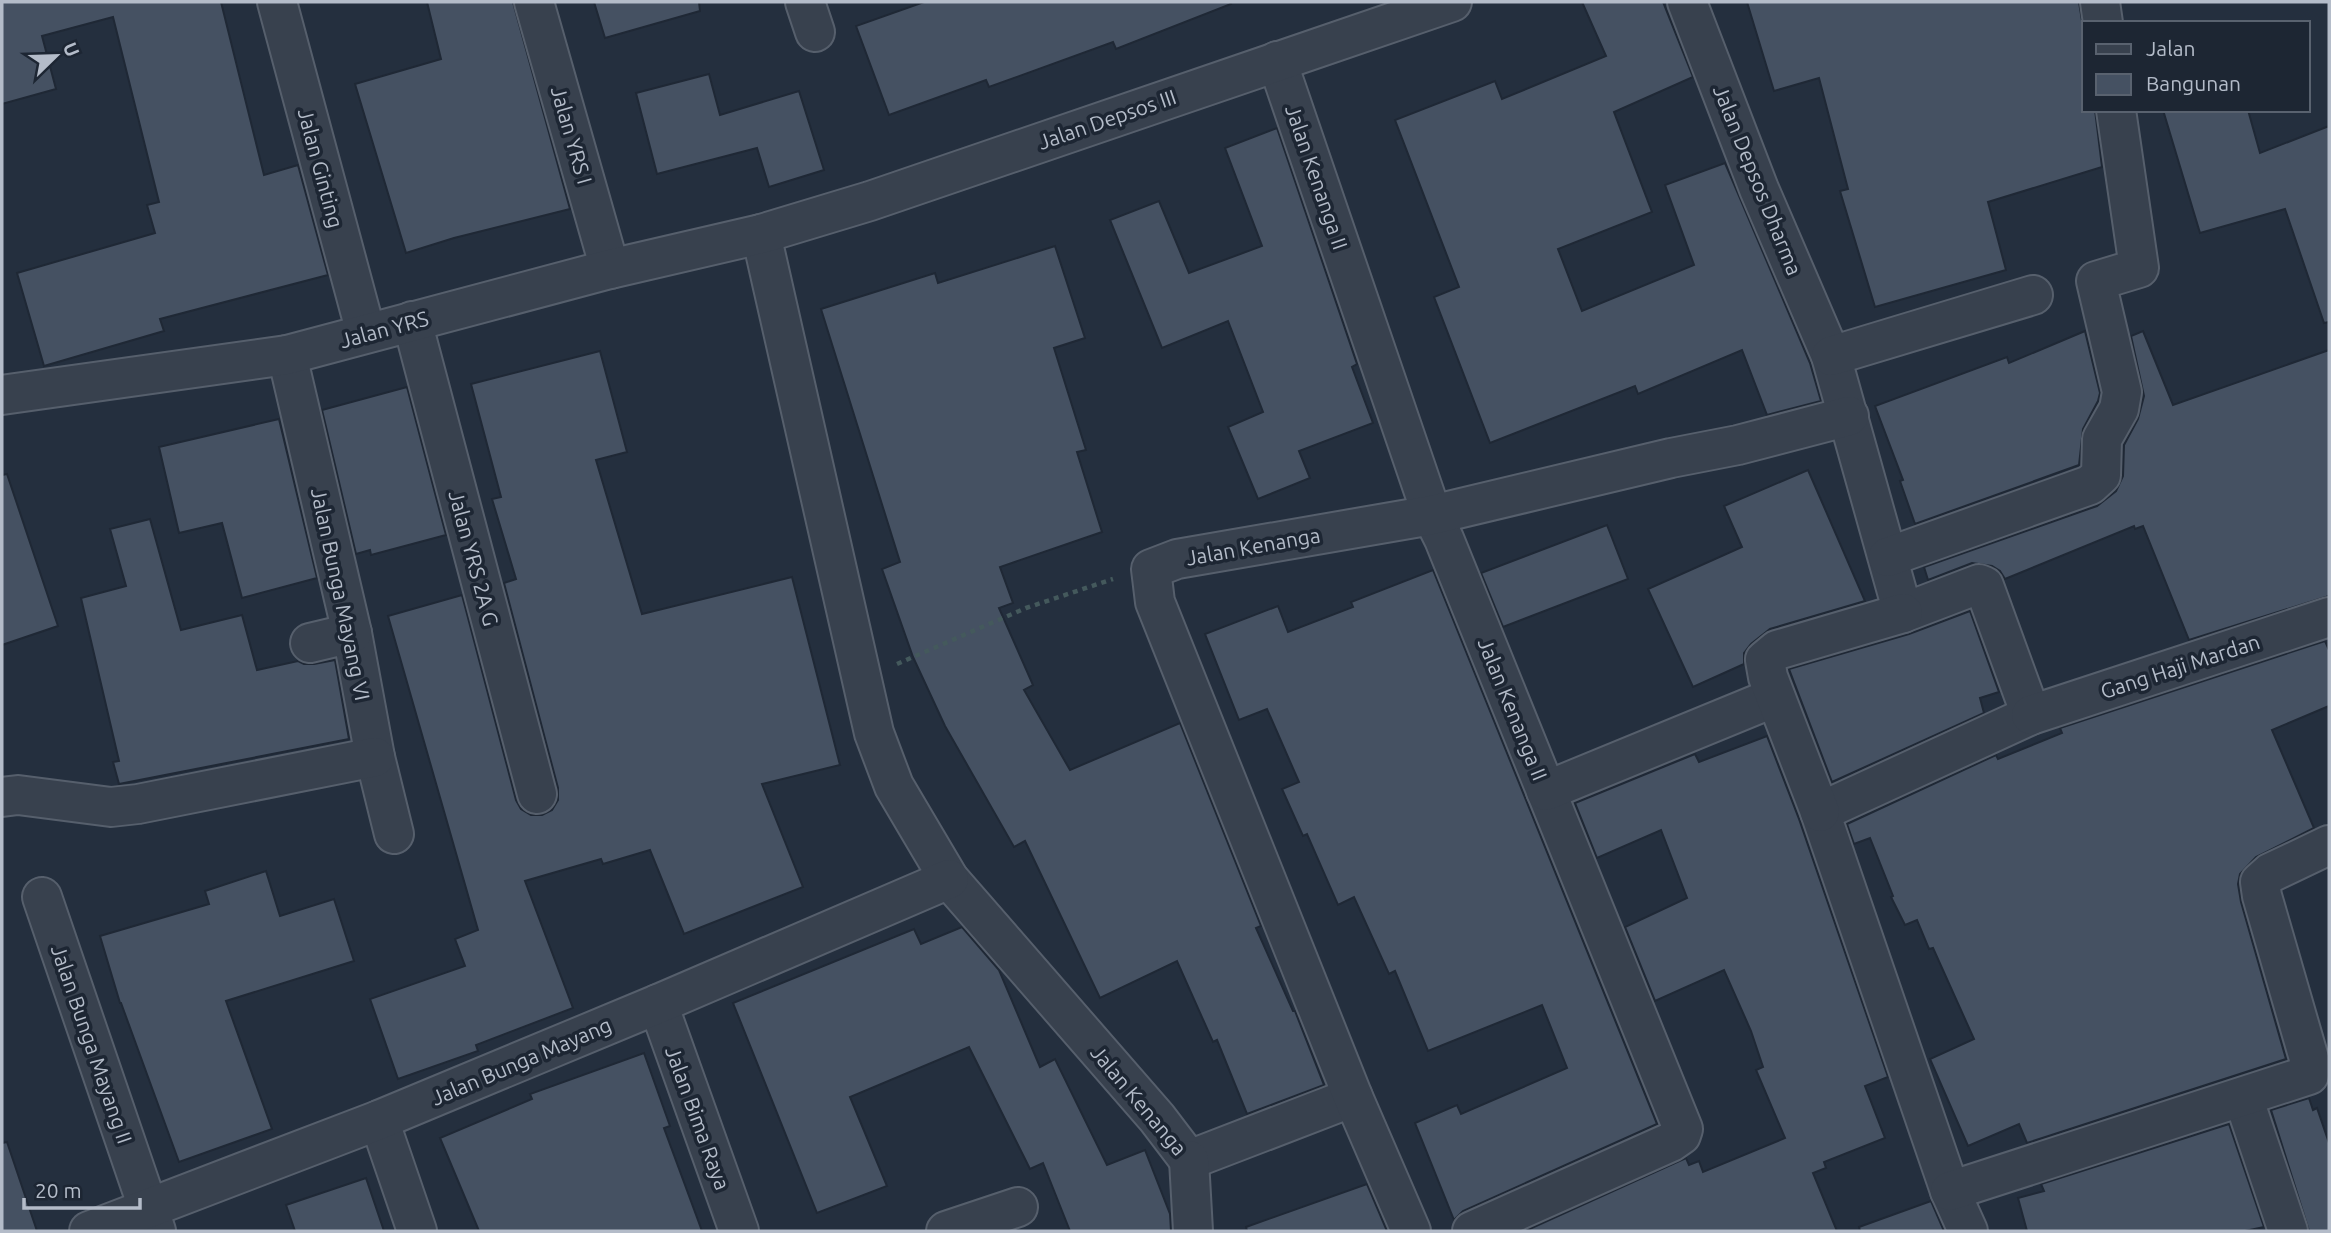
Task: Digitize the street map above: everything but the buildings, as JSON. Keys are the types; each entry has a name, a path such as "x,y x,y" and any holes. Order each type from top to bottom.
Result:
{"street":[{"name":"Jalan Ginting","path":"277,2 366,333"},
{"name":"Jalan YRS I","path":"534,2 610,269"},
{"name":"Jalan Depsos III","path":"761,234 883,196 1452,2"},
{"name":"Jalan Depsos Dharma","path":"1687,2 1759,189 1831,356"},
{"path":"2100,2 2103,21"},
{"name":"Jalan Kenanga II","path":"1277,61 1432,515 1679,1116 1683,1133 1671,1142 1472,1231"},
{"path":"1888,557 2090,485 2101,475 2102,439 2119,409 2122,392 2096,281 2139,268 2116,112"},
{"name":"Jalan YRS","path":"2,395 287,355 610,269 761,234"},
{"name":"Jalan Kenanga","path":"761,234 874,733 894,786 949,879 1148,1108 1189,1160 1353,1097"},
{"path":"1903,612 1831,356 2033,295"},
{"name":"Jalan YRS 2A G","path":"412,321 537,794"},
{"name":"Jalan Bunga Mayang VI","path":"287,355 352,633 375,757 394,834"},
{"name":"Jalan Kenanga","path":"1151,569 1177,559 1432,515 1671,458 1738,445 1849,416"},
{"path":"1151,569 1155,602 1353,1097 1411,1231"},
{"path":"1968,1231 1950,1191 1820,813 1765,663 1771,653 1903,612 1979,584 1984,586 2031,715"},
{"name":"Gang Haji Mardan","path":"1820,813 2031,715 2329,617"},
{"path":"310,643 352,633"},
{"path":"1546,791 1776,697"},
{"path":"2,797 18,795 111,807 375,757"},
{"path":"1950,1191 2306,1077 2310,1073 2310,1062 2260,882 2270,873 2329,845"},
{"name":"Jalan Bunga Mayang","path":"89,1231 152,1220 379,1120 949,879"},
{"name":"Jalan Bunga Mayang II","path":"42,897 152,1220"},
{"name":"Jalan Bima Raya","path":"657,1004 739,1231"},
{"path":"2243,1097 2288,1231"},
{"path":"379,1120 417,1231"},
{"path":"1189,1160 1193,1231"},
{"path":"946,1231 1018,1208"}],"path":[{"path":"862,679 1026,608 1151,569"}]}
